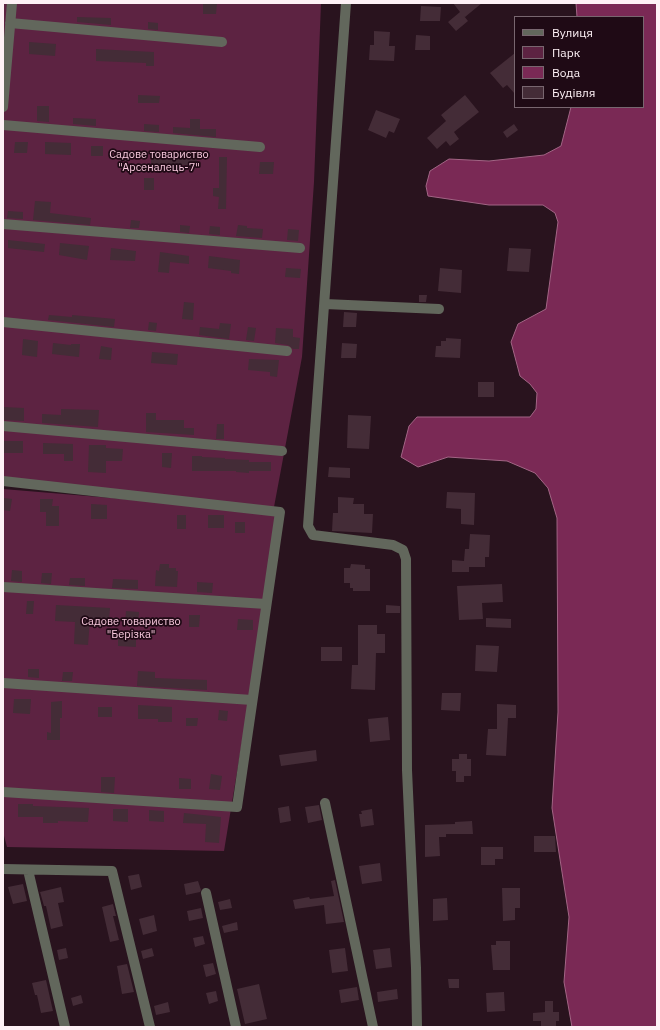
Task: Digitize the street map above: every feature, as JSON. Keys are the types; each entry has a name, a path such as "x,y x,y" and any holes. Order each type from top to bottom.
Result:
{"street":[{"path":"3,107 12,3"},
{"path":"346,3 308,526 313,535 393,544 403,550 406,559 407,770 416,960 417,1027"},
{"path":"10,23 222,42"},
{"path":"3,125 260,146"},
{"path":"3,224 300,248"},
{"path":"325,304 439,309"},
{"path":"3,322 287,351"},
{"path":"3,426 282,451"},
{"path":"3,481 280,512 237,807 3,792"},
{"path":"3,587 266,604"},
{"path":"3,683 252,700"},
{"path":"324,803 373,1027"},
{"path":"3,869 112,871 150,1027"},
{"path":"28,870 65,1027"},
{"path":"206,893 236,1027"}],"green space":[{"name":"Садове товариство \"Арсеналець-7\"","path":"3,3 321,3 314,182 302,357 274,507 3,480"},
{"name":"Садове товариство \"Берізка\"","path":"3,489 280,512 224,851 7,847 3,832"}],"water":[{"path":"576,3 657,3 657,1027 572,1027 564,982 569,917 552,808 558,712 557,518 548,488 535,473 507,461 448,457 418,467 401,457 409,426 417,417 530,417 536,409 537,393 530,384 520,376 511,342 518,324 546,309 558,222 555,213 543,205 489,205 428,196 426,186 430,171 449,159 489,161 544,155 561,146 571,108 644,108 644,16 577,16"}],"building":[{"path":"203,3 217,3 216,14 203,14"},
{"path":"453,3 482,3 465,17 464,16 468,21 456,31 448,22 460,12"},
{"path":"421,6 441,7 440,21 420,21"},
{"path":"77,17 111,18 111,25 77,22"},
{"path":"148,22 158,23 158,30 148,29"},
{"path":"374,31 390,32 389,46 395,46 394,61 369,60 370,45 374,45"},
{"path":"416,35 430,36 430,50 415,50"},
{"path":"29,42 56,44 55,56 29,54"},
{"path":"96,49 154,52 154,66 146,66 146,63 96,61"},
{"path":"514,54 514,93 507,85 503,88 490,73"},
{"path":"138,95 160,96 159,103 138,103"},
{"path":"465,95 479,112 454,132 459,139 450,146 446,141 437,149 427,138 446,121 441,115"},
{"path":"37,106 49,106 49,122 37,121"},
{"path":"376,110 400,119 394,133 389,131 386,138 368,130"},
{"path":"73,118 96,119 96,126 73,124"},
{"path":"190,119 200,119 200,129 216,129 216,137 173,133 173,127 190,128"},
{"path":"144,124 159,125 159,132 144,131"},
{"path":"514,124 518,130 507,138 503,132"},
{"path":"15,142 28,142 27,153 14,153"},
{"path":"45,142 71,143 71,155 45,154"},
{"path":"91,146 103,146 103,156 91,156"},
{"path":"120,153 128,153 127,161 120,161"},
{"path":"151,153 197,154 197,165 151,165"},
{"path":"219,157 227,157 226,209 218,209 219,197 213,196 213,188 219,188"},
{"path":"260,162 274,162 273,174 259,174"},
{"path":"144,178 154,178 154,190 144,190"},
{"path":"35,201 51,202 50,213 91,218 90,225 33,220"},
{"path":"8,211 23,212 23,219 7,218"},
{"path":"131,220 140,221 139,228 130,228"},
{"path":"180,225 190,226 189,233 180,232"},
{"path":"238,225 247,226 247,228 263,229 262,238 236,236"},
{"path":"210,226 220,227 220,235 209,234"},
{"path":"288,229 299,230 298,241 287,240"},
{"path":"8,240 45,244 44,252 8,248"},
{"path":"60,243 89,246 87,260 59,255"},
{"path":"111,248 136,251 135,261 110,260"},
{"path":"509,248 531,249 529,272 507,271"},
{"path":"160,252 189,256 189,264 170,262 169,273 158,272"},
{"path":"209,256 240,260 239,274 231,273 231,271 208,268"},
{"path":"286,268 301,269 300,278 285,277"},
{"path":"440,268 462,270 461,293 438,291"},
{"path":"419,295 427,295 426,302 419,302"},
{"path":"184,302 194,303 193,320 182,319"},
{"path":"344,312 357,313 356,327 343,327"},
{"path":"49,315 72,317 72,315 115,319 114,327 48,320"},
{"path":"149,322 157,323 156,331 148,330"},
{"path":"220,323 231,324 229,339 199,335 200,327 219,329"},
{"path":"248,327 256,328 254,341 246,340"},
{"path":"276,328 293,329 293,337 300,338 299,349 293,349 288,345 275,343"},
{"path":"446,338 461,339 460,358 435,357 436,346 441,346 441,341 446,341"},
{"path":"23,339 38,341 37,357 22,355"},
{"path":"53,343 71,345 80,344 79,357 52,354"},
{"path":"342,343 357,344 356,358 341,358"},
{"path":"101,346 112,348 111,360 99,359"},
{"path":"152,352 178,354 177,365 151,363"},
{"path":"249,359 279,360 277,377 270,376 270,372 248,370"},
{"path":"478,382 494,382 494,397 478,397"},
{"path":"3,407 24,408 24,421 3,420"},
{"path":"61,409 99,410 98,427 42,423 42,414 61,415"},
{"path":"146,413 156,413 156,420 184,420 184,428 194,428 194,435 146,432"},
{"path":"348,415 371,416 369,449 347,448"},
{"path":"217,424 224,424 224,439 216,439"},
{"path":"3,441 23,441 23,453 3,453"},
{"path":"43,443 73,444 73,461 64,461 64,454 43,454"},
{"path":"89,445 106,445 106,448 123,449 122,461 106,461 106,473 88,472"},
{"path":"162,453 172,453 171,468 162,467"},
{"path":"192,456 249,460 249,462 271,462 271,471 249,471 249,473 236,471 192,471"},
{"path":"329,467 350,468 350,478 328,477"},
{"path":"447,492 475,493 474,525 461,524 461,509 446,508"},
{"path":"338,497 354,498 353,504 364,504 364,514 373,514 372,533 332,531 333,513 338,513"},
{"path":"4,498 12,499 10,511 3,510"},
{"path":"40,499 53,499 52,506 59,506 59,526 46,526 46,512 40,512"},
{"path":"91,504 107,505 107,519 91,519"},
{"path":"177,515 186,515 186,529 177,529"},
{"path":"208,515 224,515 224,528 208,528"},
{"path":"235,522 245,522 245,533 235,533"},
{"path":"470,534 490,535 489,557 485,557 485,567 469,567 469,572 452,572 452,560 464,561 465,549 469,549"},
{"path":"160,564 169,564 169,568 176,568 176,571 178,571 177,587 155,586 156,570 159,571"},
{"path":"351,564 365,565 365,569 370,569 370,591 353,591 353,588 350,588 350,583 344,583 344,568 350,568"},
{"path":"12,570 22,571 22,582 11,581"},
{"path":"42,573 52,573 51,584 41,583"},
{"path":"70,578 85,578 85,586 69,585"},
{"path":"113,579 138,580 138,589 112,588"},
{"path":"197,582 213,583 212,593 197,592"},
{"path":"502,584 503,602 482,603 483,619 459,620 457,586"},
{"path":"27,601 34,601 33,614 26,614"},
{"path":"56,605 110,608 109,620 90,619 88,645 74,644 75,622 55,621"},
{"path":"386,605 400,606 400,613 386,613"},
{"path":"126,611 139,612 138,625 125,624"},
{"path":"189,615 200,615 199,627 189,627"},
{"path":"486,618 511,619 511,628 486,627"},
{"path":"238,619 253,620 253,630 237,630"},
{"path":"358,625 377,625 377,634 385,634 385,653 376,653 375,690 351,689 352,665 358,665"},
{"path":"118,639 136,640 136,647 118,646"},
{"path":"476,645 499,646 497,672 475,671"},
{"path":"321,647 342,647 342,661 321,661"},
{"path":"28,669 39,669 39,678 28,677"},
{"path":"138,671 155,672 155,678 207,680 207,690 137,686"},
{"path":"63,672 73,672 72,681 62,681"},
{"path":"442,693 461,693 460,711 441,710"},
{"path":"14,699 31,699 30,714 13,713"},
{"path":"62,701 60,740 47,740 47,732 51,733 51,702"},
{"path":"497,704 516,705 516,718 508,718 506,756 486,755 488,729 497,729"},
{"path":"138,705 172,707 172,722 158,722 158,719 138,719"},
{"path":"98,707 112,707 112,717 98,717"},
{"path":"219,710 228,711 227,721 218,720"},
{"path":"388,717 390,740 370,742 368,719"},
{"path":"186,718 198,718 197,726 186,726"},
{"path":"316,750 317,761 281,766 279,755"},
{"path":"459,754 467,754 467,759 471,759 471,776 464,776 464,782 456,782 456,771 452,771 452,759 459,759"},
{"path":"211,774 222,776 220,790 209,789"},
{"path":"101,777 115,777 114,793 101,792"},
{"path":"179,778 191,779 191,789 179,789"},
{"path":"18,804 89,808 88,822 58,821 58,823 43,823 43,817 18,817"},
{"path":"319,805 322,820 308,823 305,807"},
{"path":"289,806 291,821 280,823 278,808"},
{"path":"113,809 128,809 128,822 113,821"},
{"path":"372,809 374,825 361,827 359,814 362,814 361,811"},
{"path":"149,810 164,811 164,822 149,821"},
{"path":"184,813 221,817 219,843 205,842 206,824 183,823"},
{"path":"472,821 473,834 446,834 446,837 439,837 440,856 425,857 425,825 455,824 455,822"},
{"path":"534,836 555,836 556,852 534,852"},
{"path":"481,847 503,847 503,859 495,859 495,865 481,865"},
{"path":"380,863 382,881 362,884 359,866"},
{"path":"139,874 142,887 131,890 128,876"},
{"path":"335,880 344,922 326,924 324,905 295,909 293,900 309,897 310,899 334,896 331,881"},
{"path":"198,881 201,890 200,892 186,895 184,884"},
{"path":"23,884 27,901 13,904 8,887"},
{"path":"61,887 64,902 58,903 63,926 51,929 46,906 44,906 40,892"},
{"path":"502,888 520,888 520,908 515,908 515,920 503,921"},
{"path":"447,898 448,920 433,921 433,899"},
{"path":"230,899 232,908 220,910 218,902"},
{"path":"113,904 116,916 113,916 119,940 110,942 102,907"},
{"path":"201,908 203,918 189,921 187,911"},
{"path":"154,915 157,931 143,935 139,919"},
{"path":"237,922 238,930 224,933 222,926"},
{"path":"203,936 205,944 195,947 193,938"},
{"path":"496,941 510,941 510,970 493,970 491,945 496,945"},
{"path":"66,948 68,958 59,960 57,950"},
{"path":"152,948 154,956 143,959 141,951"},
{"path":"345,948 348,971 332,973 329,950"},
{"path":"390,948 392,967 376,969 373,950"},
{"path":"213,963 216,974 206,977 203,965"},
{"path":"127,964 134,992 122,994 117,966"},
{"path":"448,979 459,979 459,988 449,988"},
{"path":"46,980 53,1011 41,1013 37,995 35,995 32,983"},
{"path":"259,984 267,1019 245,1024 237,989"},
{"path":"357,987 359,1000 341,1003 339,990"},
{"path":"397,989 398,999 378,1002 377,992"},
{"path":"216,991 218,1001 209,1004 206,993"},
{"path":"504,992 505,1011 487,1012 486,993"},
{"path":"81,995 83,1003 73,1006 71,998"},
{"path":"545,1001 553,1001 553,1012 559,1012 559,1021 556,1021 556,1027 541,1027 541,1021 533,1021 533,1013 545,1012"},
{"path":"168,1002 170,1012 156,1015 154,1006"}]}
